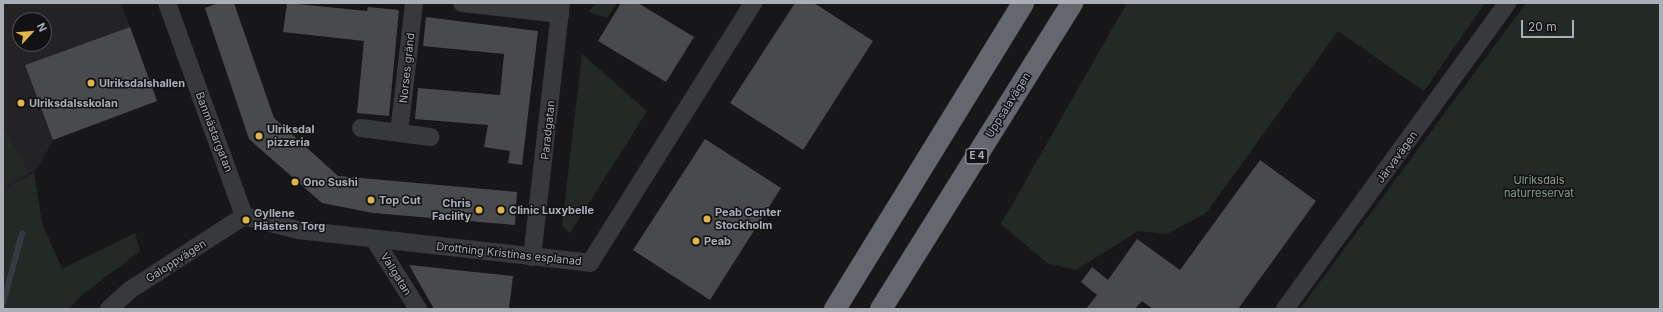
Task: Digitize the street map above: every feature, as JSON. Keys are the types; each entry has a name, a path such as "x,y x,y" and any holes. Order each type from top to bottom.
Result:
{"highway":[{"path":"836,309 1023,3"},
{"name":"Uppsalavägen","path":"881,309 1072,3"}],"street":[{"name":"Banmästargatan","path":"167,3 244,216"},
{"name":"Norses gränd","path":"399,133 414,3"},
{"path":"462,3 561,9"},
{"name":"Drottning Kristinas esplanad","path":"244,216 298,230 590,263 753,3"},
{"name":"Järvavägen","path":"1285,309 1507,3"},
{"name":"Paradgatan","path":"532,257 561,9"},
{"path":"361,128 430,137"},
{"name":"Galoppvägen","path":"109,309 130,290 244,216"},
{"name":"Vallgatan","path":"374,239 418,309"}],"shaded area":[{"name":"Ulriksdalsskolan","path":"3,3 121,3 130,27 25,65 53,140 38,168 3,191"}],"green space":[{"path":"595,3 617,3 607,18 589,12"},
{"path":"1127,3 1485,3 1424,91 1338,31 1206,213 1167,234 1138,231 1076,270 1047,263 1001,224"},
{"name":"Ulriksdals naturreservat","path":"1526,3 1660,3 1660,309 1300,309"},
{"path":"582,54 647,111 570,233 562,226"},
{"path":"3,127 28,172 3,186"},
{"path":"34,172 42,223 62,269 135,233 140,251 83,294 69,309 3,309 3,191"}],"building":[{"path":"218,3 234,3 274,118 338,176 517,192 515,225 373,213 322,203 249,139 205,8"},
{"path":"287,3 367,11 368,7 399,10 389,116 357,113 364,41 283,32"},
{"path":"621,3 638,3 694,37 666,82 598,41"},
{"path":"795,3 814,3 873,41 803,150 730,103"},
{"path":"426,17 538,31 522,165 508,163 510,151 484,147 488,125 415,119 418,88 500,95 504,54 423,46"},
{"name":"Ulriksdalshallen","path":"130,27 157,101 53,140 25,65"},
{"name":"Peab Center Stockholm","path":"705,139 781,188 710,300 633,250"},
{"path":"1260,160 1316,201 1238,309 1153,309 1142,301 1135,309 1086,309 1097,295 1081,282 1092,267 1108,280 1137,239 1180,270"},
{"path":"409,265 513,276 509,309 434,309"}],"waterway":[{"path":"3,303 22,234"}],"place":[{"name":"Ulriksdalshallen","path":"91,83"},
{"name":"Ulriksdalsskolan","path":"21,103"},
{"name":"Ulriksdal pizzeria","path":"259,136"},
{"name":"Ono Sushi","path":"295,182"},
{"name":"Top Cut","path":"371,200"},
{"name":"Chris Facility","path":"479,210"},
{"name":"Clinic Luxybelle","path":"501,210"},
{"name":"Peab Center Stockholm","path":"707,219"},
{"name":"Gyllene Hästens Torg","path":"246,220"},
{"name":"Peab","path":"696,241"}]}
